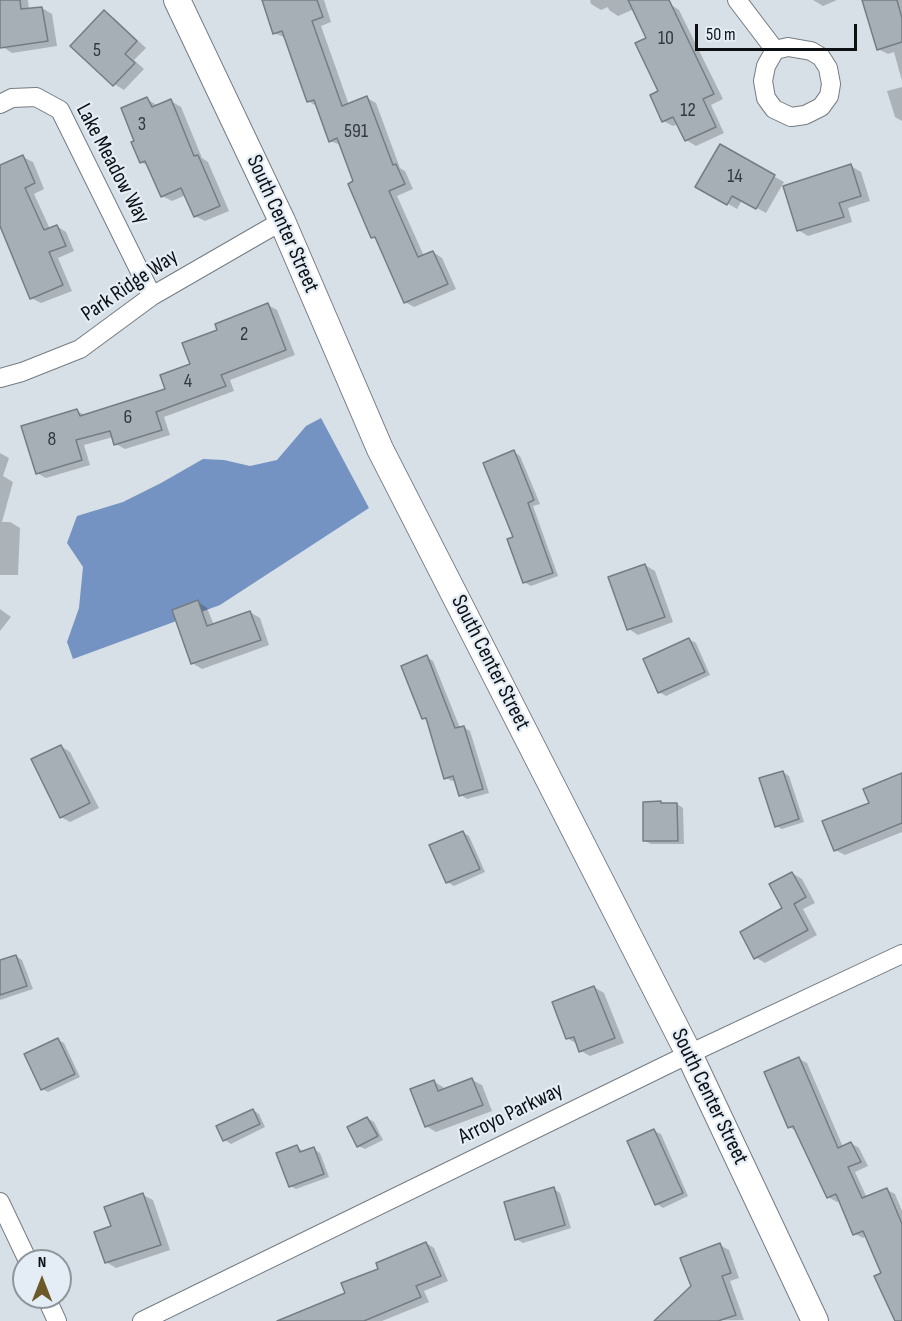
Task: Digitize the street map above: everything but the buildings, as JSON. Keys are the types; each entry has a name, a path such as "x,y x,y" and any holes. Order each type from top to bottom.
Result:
{"street":[{"name":"South Center Street","path":"177,0 282,221 380,449 689,1054 815,1321"},
{"path":"737,0 775,50"},
{"name":"Lake Meadow Way","path":"0,104 12,98 36,97 60,110 152,296"},
{"name":"Park Ridge Way","path":"0,378 22,372 80,349 152,296 282,221"},
{"name":"Arroyo Parkway","path":"142,1321 689,1054 902,954"},
{"path":"0,1202 22,1249"}],"water":[{"path":"321,418 369,508 220,605 73,659 67,642 79,608 83,567 67,543 77,516 123,502 203,459 224,460 250,466 277,460 306,426"}]}
